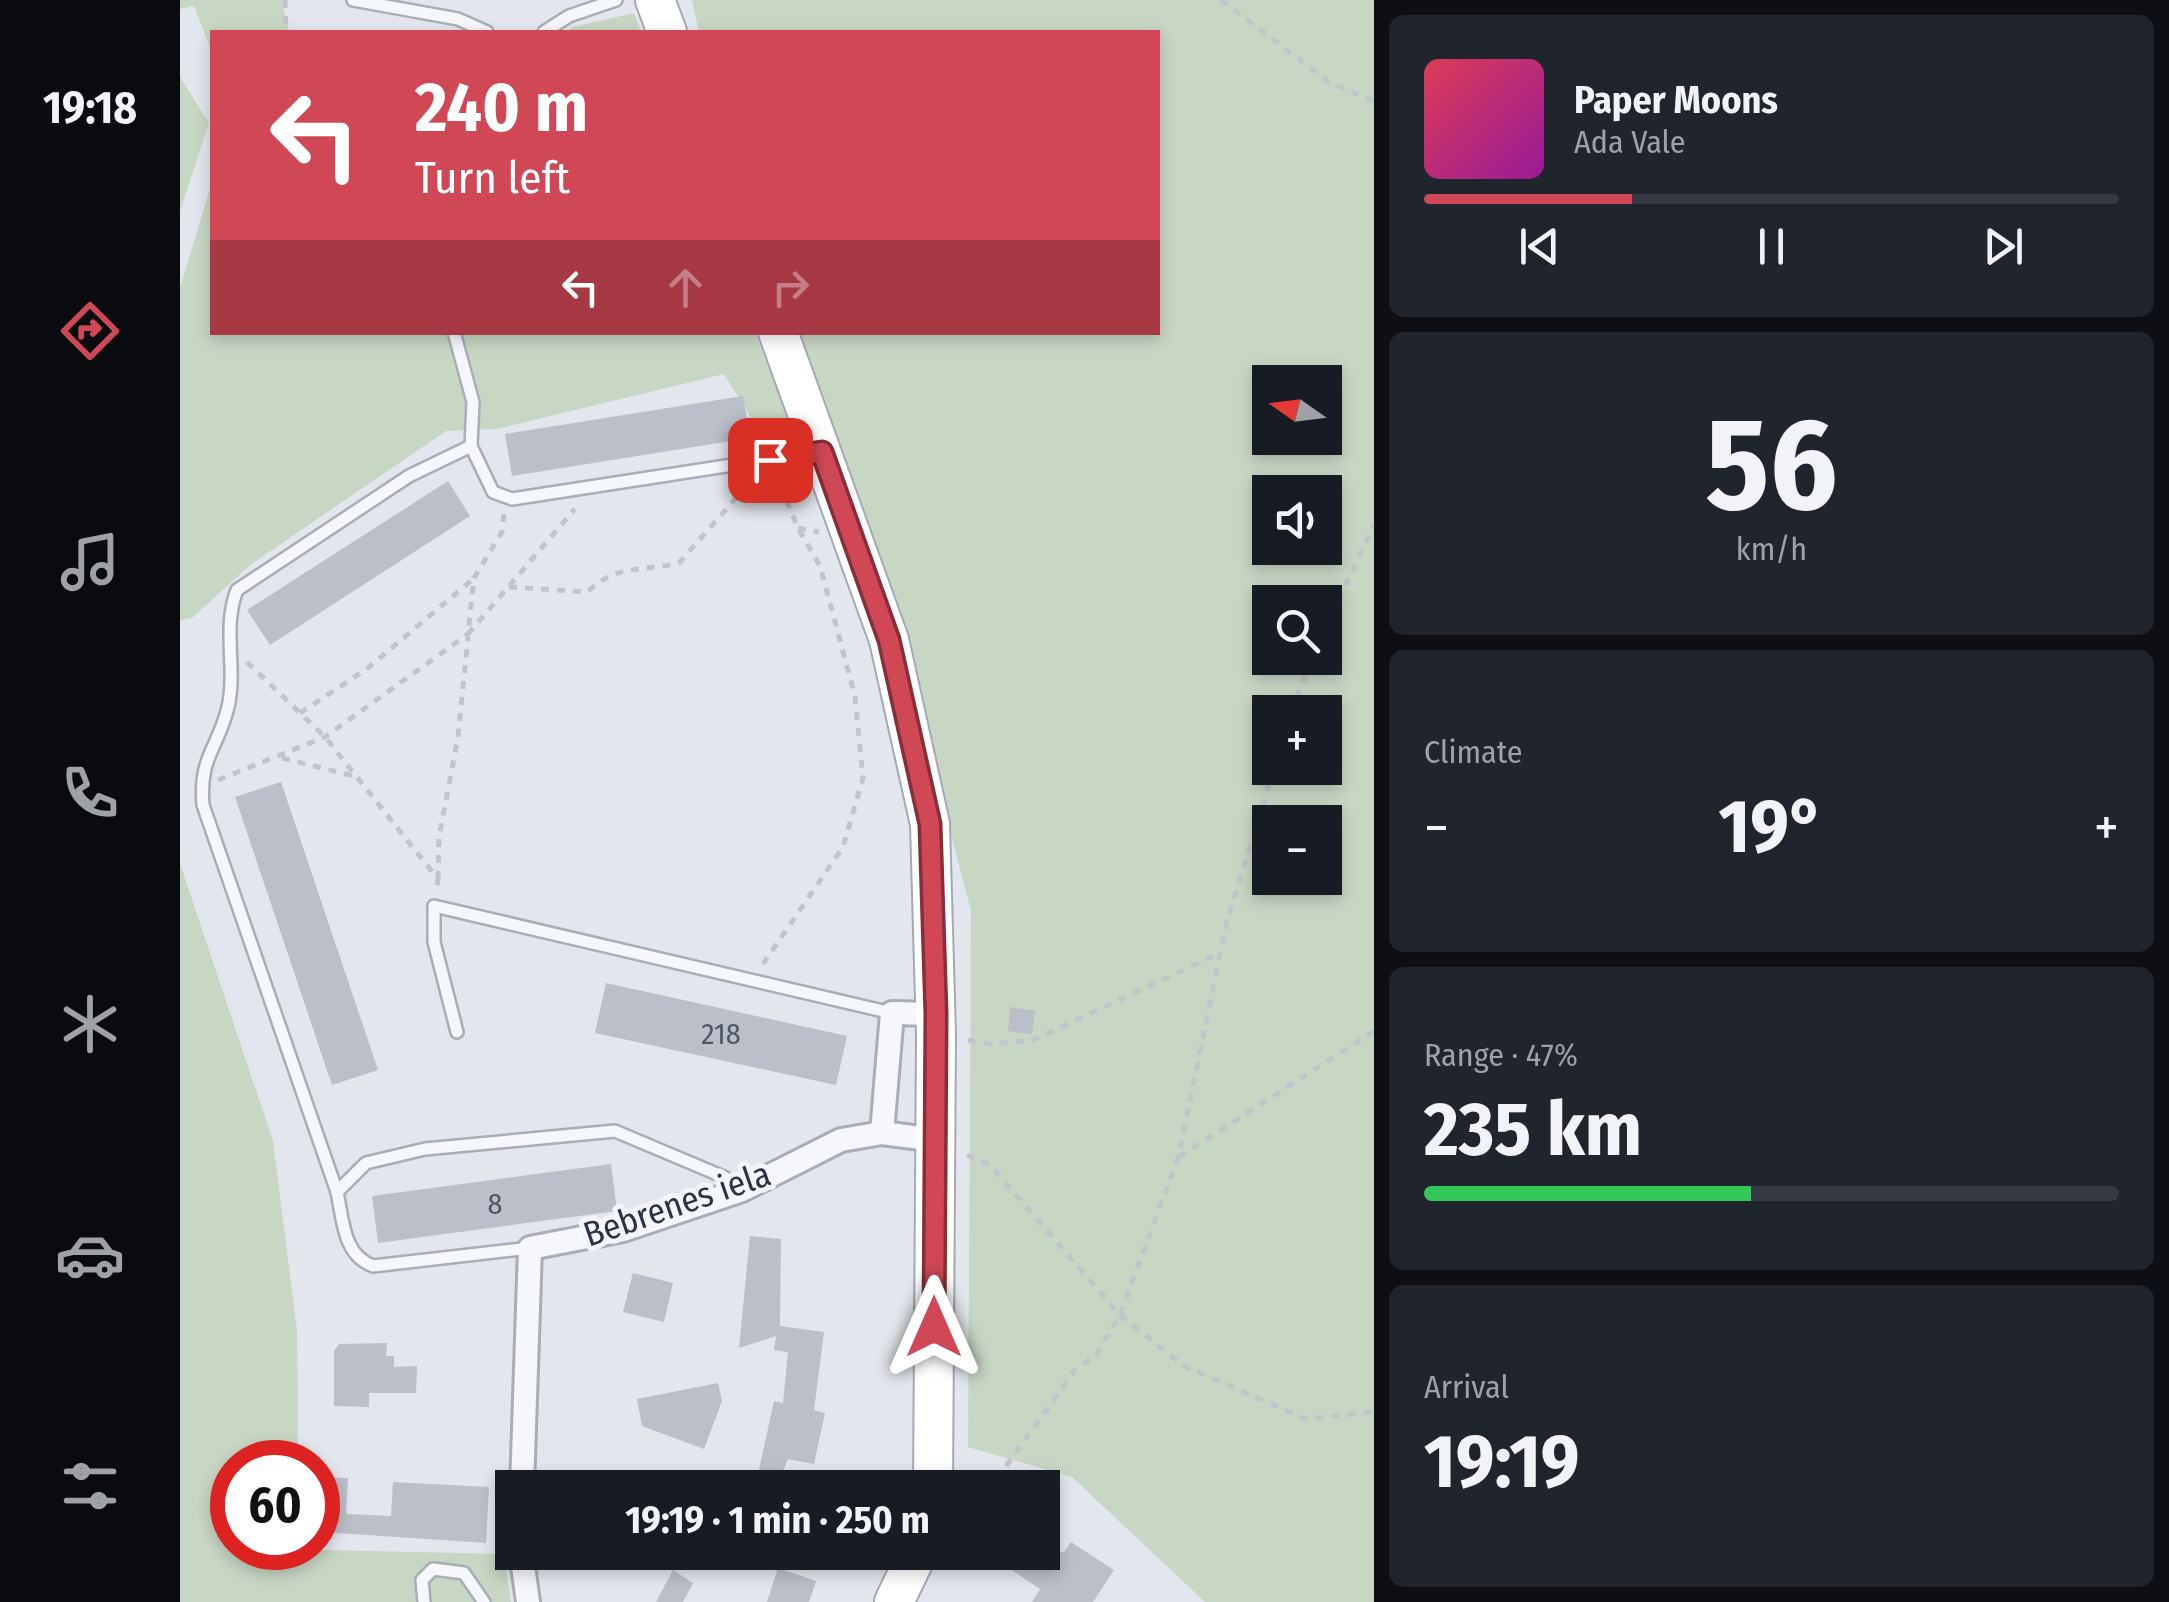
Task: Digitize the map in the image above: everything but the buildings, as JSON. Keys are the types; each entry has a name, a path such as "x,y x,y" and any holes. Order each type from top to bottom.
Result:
{"main road":[{"path":"655,0 666,30"},
{"path":"779,335 889,640 930,824 936,1024 933,1470"},
{"path":"894,1602 909,1570"}],"street":[{"path":"882,1133 892,1013 936,1024"},
{"name":"Bebrenes iela","path":"530,1248 622,1230 742,1190 841,1140 882,1133 936,1140"},
{"path":"523,1470 530,1248"},
{"path":"524,1570 528,1602"}],"lane":[{"path":"353,0 458,18 483,30"},
{"path":"547,30 569,16 616,0"},
{"path":"455,335 473,402 471,446 493,492 512,500 822,452"},
{"path":"471,446 409,476 237,590 228,612 228,706 203,762 201,786 212,836 338,1192 349,1247 358,1261 373,1266 530,1248"},
{"path":"458,1032 434,942 434,906 892,1013"},
{"path":"338,1192 366,1163 425,1149 615,1130 742,1190"},
{"path":"424,1602 422,1580 433,1568 464,1573 484,1602"}],"path":[{"path":"285,0 286,30"},
{"path":"1222,0 1329,82 1374,102"},
{"path":"509,586 587,592 607,574 679,564 770,460 798,528 820,566 855,696 863,778 843,848 753,979"},
{"path":"201,786 325,737 468,634 577,507 577,491"},
{"path":"300,713 380,659 474,578 502,532 504,510 512,500"},
{"path":"1342,593 1374,525"},
{"path":"434,906 439,836 458,737 474,578"},
{"path":"231,646 325,737 438,879"},
{"path":"280,758 361,778"},
{"path":"1003,1470 1076,1370 1103,1346 1120,1316 1178,1158 1220,954 1269,785"},
{"path":"936,1024 991,1044 1033,1040 1220,954"},
{"path":"1178,1158 1374,1031"},
{"path":"936,1140 990,1165 1120,1316 1184,1366 1306,1419 1374,1412"}],"green space":[{"path":"180,0 282,0 289,30 210,30 210,47 194,6 180,9"},
{"path":"692,0 1374,0 1374,1602 1205,1602 1072,1477 1060,1474 1060,1470 968,1447 971,911 887,591 791,335 1160,335 1160,30 699,30"},
{"path":"634,13 640,30 569,30"},
{"path":"180,77 209,123 180,211"},
{"path":"210,189 210,335 756,335 795,432 767,443 724,374 497,429 446,431 250,565 192,618 180,620 180,288"},
{"path":"180,863 273,1141 297,1330 298,1440 210,1440 210,1570 340,1570 340,1550 495,1554 495,1570 506,1570 511,1602 180,1602"}],"route":[{"path":"770,460 822,452 889,640 930,824 936,1014 934,1327"}]}
